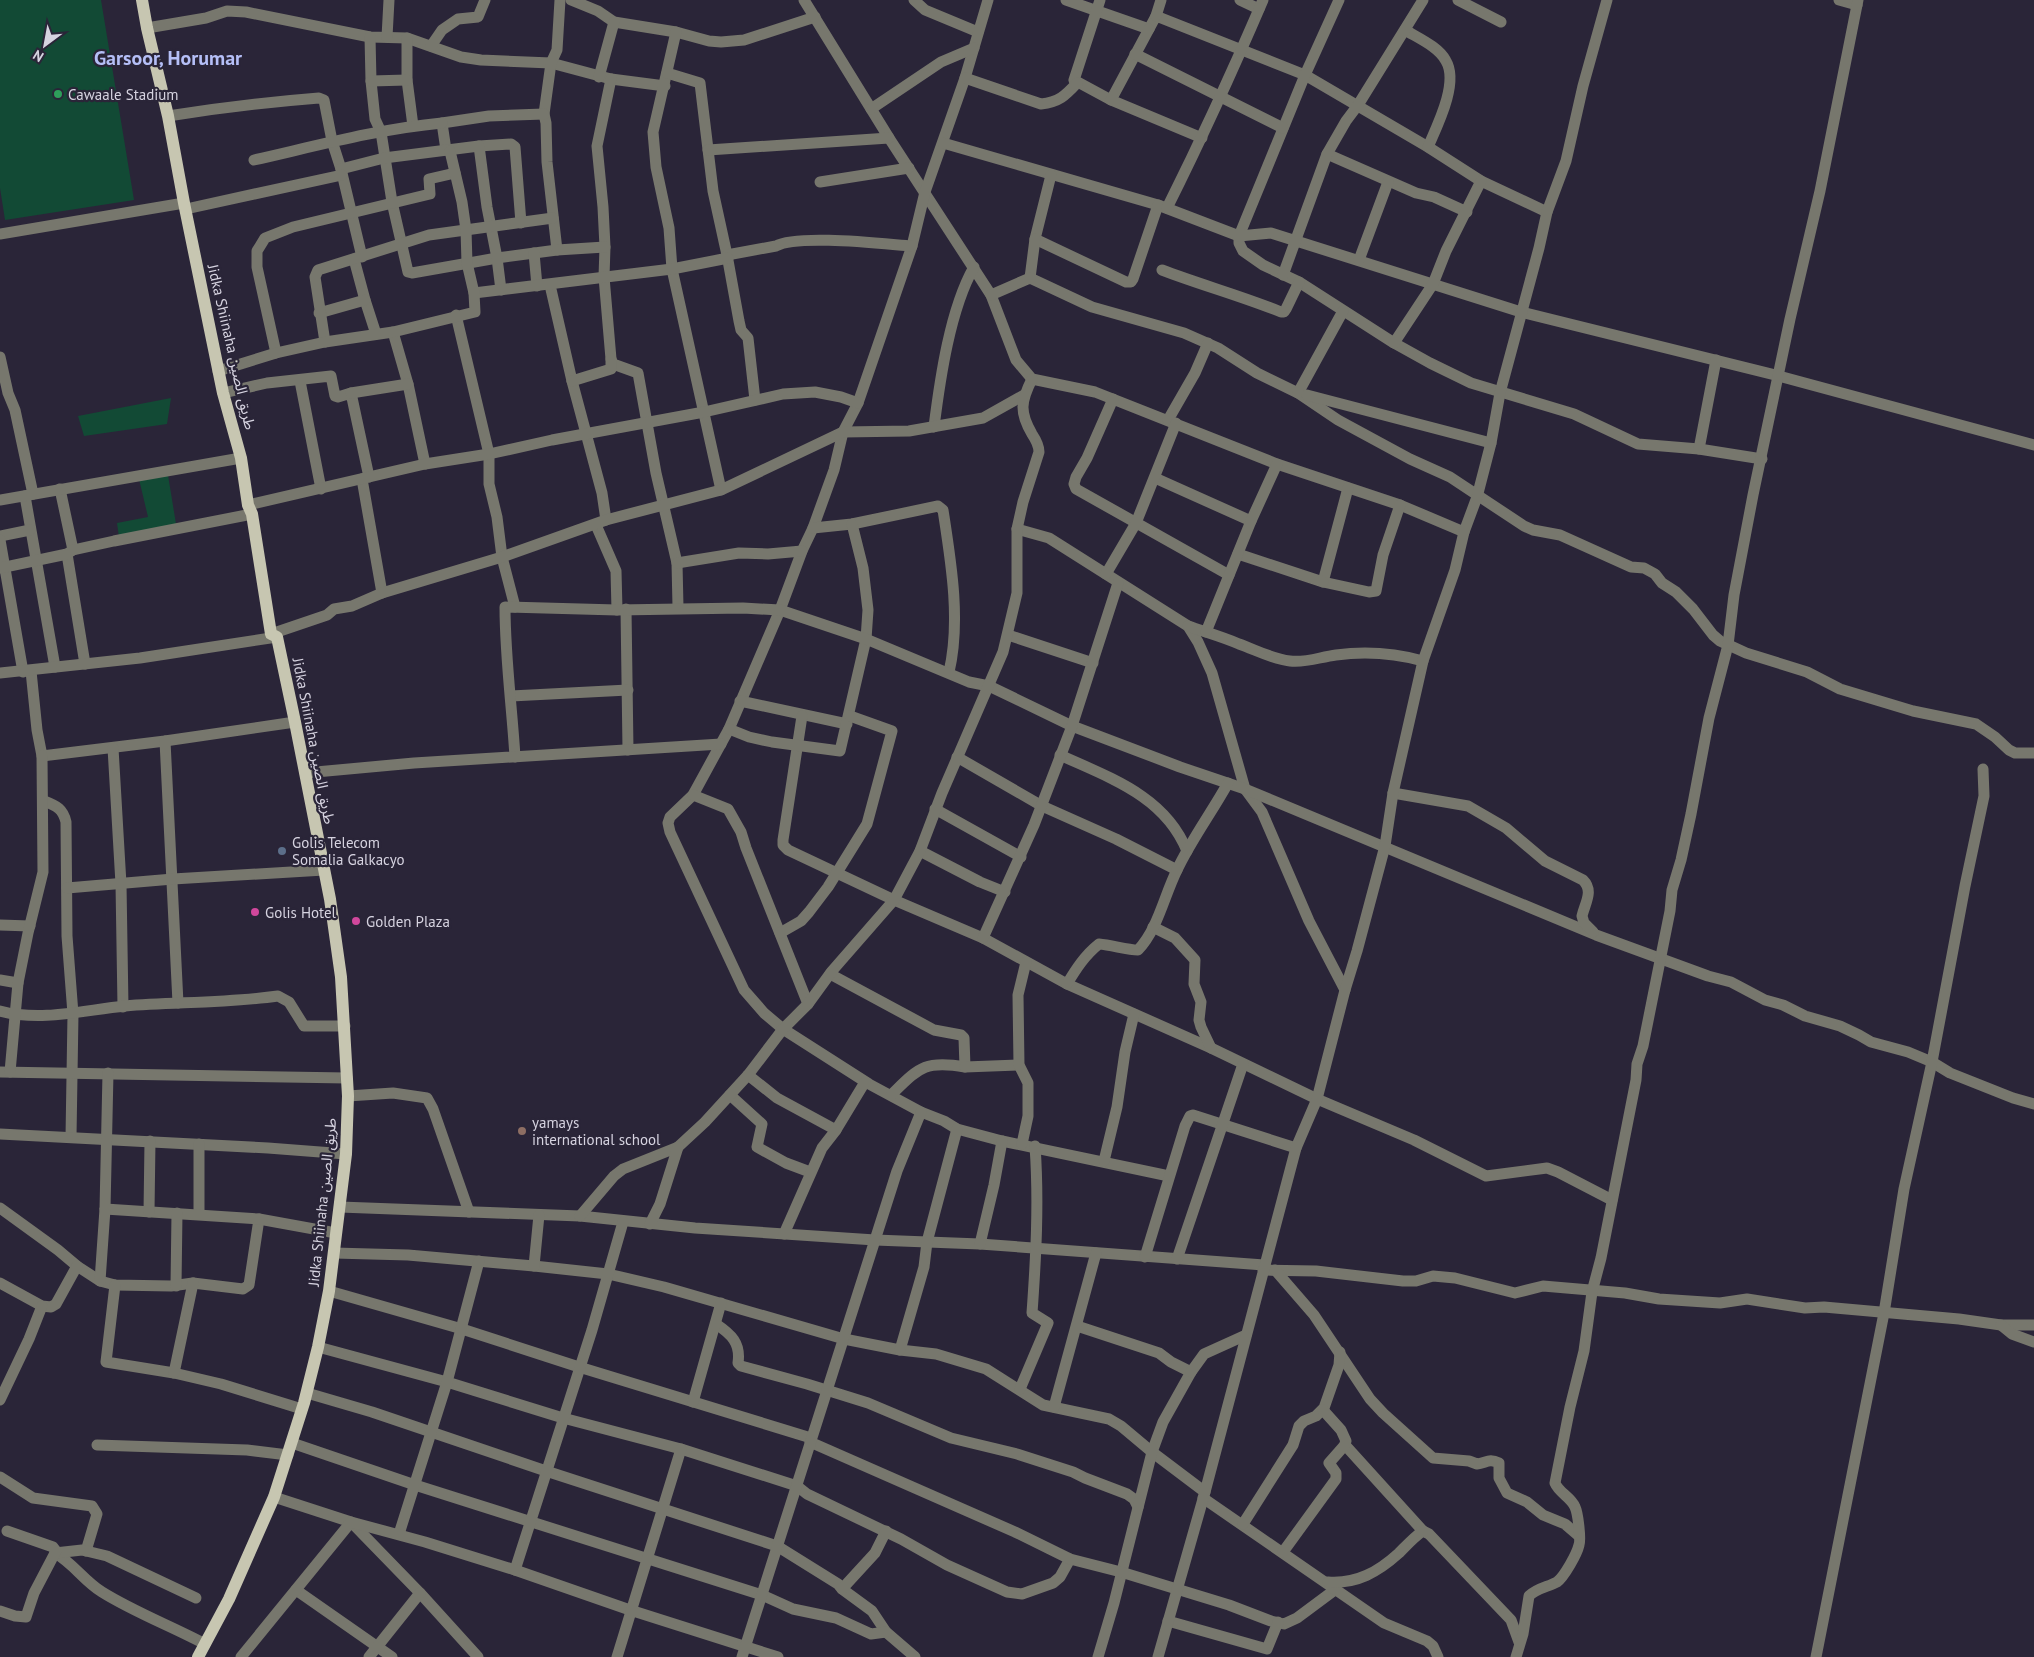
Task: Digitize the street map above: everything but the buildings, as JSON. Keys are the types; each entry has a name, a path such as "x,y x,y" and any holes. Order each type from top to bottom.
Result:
{"main road":[{"name":"Jidka Shiinaha طريق الصين","path":"142,0 168,116 218,371 241,458 274,636 295,722 324,870 341,977 348,1096 346,1154 329,1291 307,1393 274,1497 236,1584 198,1657"}],"street":[{"path":"387,37 389,0"},
{"path":"431,46 442,30 458,19 478,18 485,0"},
{"path":"557,250 544,114 551,63 557,50 560,0"},
{"path":"571,0 598,11 614,22 676,32 709,41 728,42 770,32 814,17"},
{"path":"804,0 889,138 992,295 1016,360 1032,379 1094,392 1278,464 1400,506 1464,532"},
{"path":"914,0 925,10 978,32"},
{"path":"988,0 965,78 925,192 912,246 858,403 843,432 834,470 813,528 802,550 780,610 729,728 692,795 670,817 668,823 670,832 744,990 764,1013 783,1029 865,1082 957,1129 1002,1141 1035,1146 1169,1176"},
{"path":"1066,0 1099,5 1149,29"},
{"path":"1111,100 1156,16 1161,0"},
{"path":"1035,239 1129,282 1133,279 1162,207 1202,138 1261,4 1240,0"},
{"path":"1339,0 1305,75 1239,236 1242,252 1299,282 1394,343 1471,383 1574,414 1638,444 1699,449 1762,459"},
{"path":"1283,275 1327,154 1423,0"},
{"path":"1458,0 1479,5 1501,22"},
{"path":"1158,1657 1204,1495 1246,1335 1267,1268 1296,1148 1316,1098 1344,990 1357,951 1385,846 1393,793 1423,661 1455,570 1464,532 1477,497 1491,443 1500,393 1547,212 1566,161 1583,86 1607,0"},
{"path":"1516,1657 1523,1634 1529,1596 1533,1592 1558,1581 1567,1570 1580,1544 1575,1505 1557,1487 1556,1483 1572,1400 1584,1351 1592,1292 1636,1080 1636,1064 1643,1046 1670,911 1672,890 1683,851 1709,718 1728,645 1739,566 1778,376 1820,191 1858,2 1839,0"},
{"path":"147,28 206,18 227,5 246,12 370,37 407,38 461,57 481,60 551,63 611,80 665,86"},
{"path":"1099,5 1074,74 1076,83 1111,100 1202,138"},
{"path":"1156,16 1305,75 1428,147 1481,181 1547,212"},
{"path":"599,77 614,22"},
{"path":"1406,30 1442,55 1450,71 1446,102 1428,147"},
{"path":"676,32 653,132 656,167 669,228 672,269 721,490"},
{"path":"370,37 371,81 375,119 380,132 392,202 409,273 534,253 605,247"},
{"path":"407,38 407,80 413,126"},
{"path":"871,108 941,62 974,48"},
{"path":"1135,54 1283,128"},
{"path":"667,73 700,83 713,191 728,256 741,330 748,338 755,400"},
{"path":"965,78 1041,104 1054,102 1067,94 1076,83"},
{"path":"371,81 407,80"},
{"path":"572,381 611,370 604,277 605,247 597,146 611,80"},
{"path":"168,116 214,108 319,98 325,102 332,141 342,172 351,212 364,300 376,334"},
{"path":"254,160 332,141 413,126 489,116 544,114"},
{"path":"218,371 276,353 325,342 393,332 475,311 474,293 467,263 466,230 455,172 442,123"},
{"path":"708,150 889,138"},
{"path":"943,143 1162,207 1239,236 1271,233 1521,312 1778,376 2034,445"},
{"path":"0,234 185,206 342,172 384,158 479,146 511,144 515,147 521,223"},
{"path":"479,146 501,290"},
{"path":"1327,154 1388,182 1416,193 1434,196 1467,212"},
{"path":"820,182 909,168"},
{"path":"276,353 257,267 257,251 265,238 293,226 430,194 429,179 455,172"},
{"path":"1030,278 1035,239 1052,175"},
{"path":"1394,343 1432,284 1446,251 1481,181"},
{"path":"1359,260 1388,182"},
{"path":"325,342 319,313 316,273 318,270 429,234 553,218"},
{"path":"474,293 672,269 776,246 782,242 804,240 912,246"},
{"path":"534,253 537,286"},
{"path":"934,427 959,298 974,268"},
{"path":"1162,270 1194,282 1242,296 1281,312 1284,312 1286,309 1299,282"},
{"path":"992,295 1030,278 1092,307 1184,333 1208,344 1256,373 1298,393 1338,420 1410,459 1450,477 1477,497 1524,526 1532,530 1560,535 1631,567 1644,568 1655,574 1662,583 1676,592 1693,609 1713,635 1728,645 1762,659 1807,672 1840,689 1913,711 1976,724 1995,737 2009,750 2015,753 2034,753"},
{"path":"550,285 572,381 587,434 601,522 616,571 628,690 628,750"},
{"path":"319,313 364,300"},
{"path":"1298,393 1343,312"},
{"path":"456,316 489,454 489,484 497,517 502,557 515,607"},
{"path":"393,332 408,384 425,464"},
{"path":"1106,574 1136,523 1155,478 1172,421 1208,344"},
{"path":"0,357 8,393 15,410 29,495 30,530 37,560 55,667"},
{"path":"611,359 613,364 638,373 663,505 677,564 678,608"},
{"path":"1699,449 1716,360"},
{"path":"223,393 267,383 300,381 330,376 332,377 336,396 408,384"},
{"path":"580,1216 608,1182 623,1169 678,1147 706,1122 748,1075 783,1029 808,1004 830,974 894,900 920,851 957,757 990,686 1008,635 1017,593 1017,529 1023,502 1039,452 1038,445 1025,421 1023,413 1024,395 1032,379"},
{"path":"300,381 321,489"},
{"path":"3,568 250,510 321,489 425,464 489,454 648,423 784,394 815,392 841,397 858,403"},
{"path":"351,393 382,593"},
{"path":"1298,393 1491,443"},
{"path":"0,673 140,658 274,636 327,615 334,609 352,606 382,593 502,557 601,522 721,490 843,432 873,433 934,427 987,417 1024,395"},
{"path":"1113,399 1074,484 1076,489 1229,575"},
{"path":"0,500 241,458"},
{"path":"1206,632 1251,521 1278,464"},
{"path":"1155,478 1251,521"},
{"path":"1323,582 1348,488"},
{"path":"60,489 85,664"},
{"path":"813,528 852,524 938,506 942,508 950,564 956,635 950,672"},
{"path":"1238,554 1323,582 1369,592 1376,591 1383,555 1400,506"},
{"path":"729,728 750,737 839,752 866,639 868,610 866,587 852,524"},
{"path":"1017,529 1049,538 1188,626 1263,654 1290,661 1308,661 1335,655 1374,652 1404,655 1423,661"},
{"path":"30,530 0,538 3,568 27,671 42,756 44,801 43,872 18,984 5,1072 347,1078"},
{"path":"677,564 739,553 768,554 802,550"},
{"path":"983,938 1021,857 1042,806 1072,726 1118,583"},
{"path":"515,757 505,642 505,607 621,610 678,608 780,610 866,639 950,672 970,682 990,686 1072,726 1180,767 1245,789 1596,935 1708,976 1731,982 1765,1000 1783,1005 1805,1016 1840,1026 1871,1042 1908,1052 1932,1062 1950,1073 2013,1098 2034,1104"},
{"path":"1188,626 1198,642 1212,673 1245,789 1262,812 1309,921 1344,990"},
{"path":"1008,635 1093,663"},
{"path":"511,696 628,690"},
{"path":"740,701 802,716 848,720 892,732 867,824 837,872 805,917 780,933"},
{"path":"802,716 783,845 788,850 894,900 983,938 1067,984 1211,1048 1316,1098 1414,1140 1486,1176 1547,1168 1612,1200"},
{"path":"42,756 113,748 295,722"},
{"path":"165,741 178,1003"},
{"path":"305,773 414,763 721,744"},
{"path":"113,748 121,884 123,1007"},
{"path":"1060,755 1112,779 1153,804 1173,824 1187,851"},
{"path":"957,757 1042,806 1116,839 1177,870"},
{"path":"1816,1657 1884,1313 1904,1189 1932,1062 1984,796 1982,769"},
{"path":"1067,984 1091,950 1099,944 1138,950 1153,927 1187,851 1228,783"},
{"path":"1393,793 1468,806 1506,828 1545,861 1583,880 1589,893 1582,919 1596,935"},
{"path":"692,795 728,809 742,832 752,864 808,1004"},
{"path":"44,801 64,812 66,822 67,936 73,1014 71,1137"},
{"path":"935,809 1021,857"},
{"path":"920,851 980,882 1004,892"},
{"path":"67,888 173,879 324,870"},
{"path":"0,925 30,926"},
{"path":"1153,927 1175,938 1195,960 1194,984 1201,1002 1200,1027 1211,1048"},
{"path":"1022,1144 1028,1116 1028,1083 1019,1065 1018,995 1026,962"},
{"path":"830,974 934,1030 961,1035 965,1043 965,1067"},
{"path":"0,980 18,984"},
{"path":"0,1011 14,1015 73,1014 123,1007 278,996 289,1002 304,1026 345,1026"},
{"path":"1104,1161 1118,1107 1125,1052 1134,1014"},
{"path":"891,1095 927,1065 950,1064 965,1067 1019,1065"},
{"path":"1177,1259 1243,1064"},
{"path":"100,1281 105,1209 108,1073"},
{"path":"748,1075 777,1098 836,1130"},
{"path":"784,1234 822,1148 836,1130 865,1082"},
{"path":"348,1096 393,1093 427,1098 433,1108 469,1212"},
{"path":"730,1095 762,1124 757,1147 786,1163 810,1172"},
{"path":"744,1652 776,1546 797,1486 810,1440 828,1392 897,1171 921,1112"},
{"path":"1145,1257 1188,1118 1193,1115 1296,1148"},
{"path":"900,1350 924,1267 926,1242 957,1129"},
{"path":"0,1134 150,1141 346,1154"},
{"path":"149,1212 150,1141"},
{"path":"980,1244 1002,1141"},
{"path":"198,1144 199,1214"},
{"path":"1020,1390 1048,1323 1032,1313 1036,1249 1037,1183 1035,1146"},
{"path":"650,1224 660,1204 678,1147"},
{"path":"0,1208 77,1266 100,1281 115,1285 176,1286 193,1284 243,1289 249,1285 259,1219"},
{"path":"340,1208 580,1216 622,1222 784,1234 980,1244 1177,1259 1316,1271 1403,1281 1416,1281 1433,1276 1456,1278 1514,1293 1543,1286 1720,1303 1747,1299 1805,1308 1824,1306 2001,1324 2034,1325"},
{"path":"105,1209 259,1219 336,1233"},
{"path":"176,1286 177,1213"},
{"path":"534,1266 538,1215"},
{"path":"515,1570 608,1274 622,1222"},
{"path":"334,1253 408,1255 608,1274 664,1287 844,1339 900,1350 936,1354 970,1363 986,1369 1032,1399 1054,1408 1109,1419 1121,1426 1204,1495 1243,1524 1384,1623 1427,1641 1433,1646 1438,1657"},
{"path":"1054,1408 1096,1253"},
{"path":"399,1534 447,1382 478,1261"},
{"path":"0,1283 42,1306 51,1307 56,1304 77,1266"},
{"path":"1267,1268 1314,1315 1370,1399 1383,1414 1434,1458 1469,1461 1477,1464 1485,1460 1494,1460 1499,1463 1499,1478 1511,1497 1527,1502 1543,1515 1565,1524 1579,1536"},
{"path":"174,1373 193,1284"},
{"path":"115,1285 106,1362 174,1373 221,1384 302,1409"},
{"path":"329,1291 462,1329 810,1440 1070,1558 1177,1589 1284,1624 1297,1618 1331,1585 1364,1578 1384,1566 1422,1531"},
{"path":"693,1402 721,1303"},
{"path":"0,1400 26,1347 42,1306"},
{"path":"716,1324 728,1332 736,1341 739,1348 738,1363 741,1366 868,1403 951,1438 1017,1454 1073,1472 1127,1494 1134,1499 1138,1508"},
{"path":"2001,1324 2012,1334 2034,1342"},
{"path":"1077,1326 1158,1353 1191,1372"},
{"path":"1098,1657 1152,1452 1163,1422 1191,1372 1204,1354 1246,1335"},
{"path":"318,1347 447,1382 563,1418 681,1449 797,1486 807,1494 886,1531 947,1566 989,1586 1015,1594 1022,1594 1053,1583 1060,1577 1070,1558"},
{"path":"1243,1524 1293,1445 1299,1426 1323,1410 1336,1376 1340,1352"},
{"path":"307,1393 372,1412 776,1546 838,1584 872,1612 886,1632 915,1657"},
{"path":"1283,1552 1336,1479 1336,1473 1329,1463 1346,1441 1345,1436 1323,1410"},
{"path":"97,1445 247,1450 290,1449 530,1521 762,1595 793,1608 836,1618 871,1634 886,1632"},
{"path":"1344,1445 1422,1531 1429,1534 1510,1620 1519,1642"},
{"path":"617,1657 681,1449"},
{"path":"0,1477 33,1498 92,1506 97,1514 86,1550"},
{"path":"274,1497 351,1522 399,1534 515,1570 744,1652 778,1657"},
{"path":"241,1657 351,1522"},
{"path":"351,1522 420,1593 478,1657"},
{"path":"0,1611 15,1616 26,1616 34,1594 56,1551 53,1547 7,1531"},
{"path":"842,1589 875,1553 886,1531"},
{"path":"55,1553 86,1550 107,1556 196,1598"},
{"path":"55,1553 69,1561 86,1580 102,1592 205,1644"},
{"path":"296,1590 392,1657"},
{"path":"369,1657 420,1593"},
{"path":"1168,1621 1267,1649 1278,1622"}],"green space":[{"name":"Cawaale Stadium","path":"0,0 101,0 134,200 5,220 0,188"},
{"path":"171,398 167,424 84,436 78,416"},
{"path":"168,475 176,524 119,537 117,523 148,517 139,479"}],"place":[{"name":"Cawaale Stadium","path":"58,94"},
{"name":"Golis Telecom Somalia Galkacyo","path":"282,851"},
{"name":"Golis Hotel","path":"255,912"},
{"name":"Golden Plaza","path":"356,921"},
{"name":"yamays international school","path":"522,1131"}],"district":[{"name":"Garsoor, Horumar","path":"168,58"}]}
